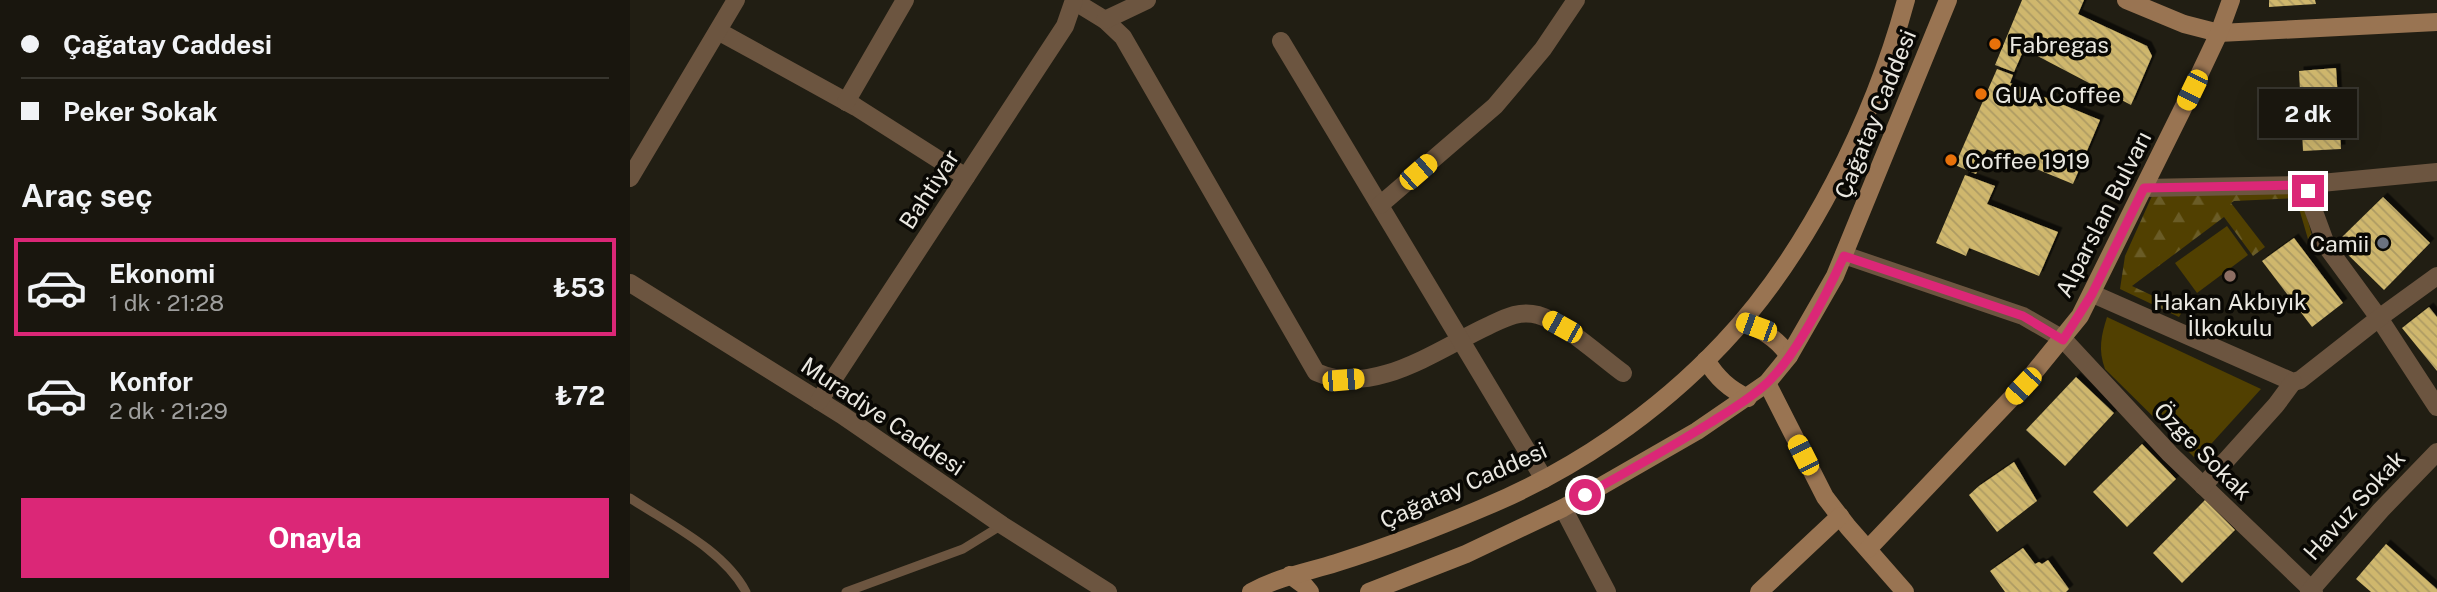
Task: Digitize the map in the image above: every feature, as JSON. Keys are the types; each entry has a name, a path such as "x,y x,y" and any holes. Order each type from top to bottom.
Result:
{"main road":[{"name":"Çağatay Caddesi","path":"1252,592 1290,575 1402,540 1545,479 1620,431 1706,360 1742,322 1792,253 1849,153 1880,83 1906,0"},
{"name":"Çağatay Caddesi","path":"1369,592 1466,554 1563,508 1697,431 1767,383 1789,356 1844,256 1948,0"},
{"path":"2126,0 2184,24 2219,33 2437,22"},
{"name":"Alparslan Bulvarı","path":"1868,549 1980,433 2063,340 2092,294 2219,33 2231,0"},
{"path":"1742,322 1777,340 1789,356"},
{"path":"1706,360 1721,380 1735,392 1748,398"},
{"path":"1767,383 1815,479 1839,516 1905,592"},
{"path":"1759,592 1839,516"},
{"path":"1290,575 1310,592"}],"street":[{"path":"630,177 736,0"},
{"path":"846,102 905,0"},
{"path":"1074,0 1105,20 1123,37 1316,372 1343,380 1390,373 1413,365 1518,312 1540,316 1562,327 1623,373"},
{"name":"Bahtiyar","path":"819,401 1065,26 1074,0"},
{"path":"1105,20 1147,0"},
{"path":"1380,205 1495,106 1543,49 1576,0"},
{"path":"718,30 846,102 966,177"},
{"path":"1281,41 1545,479"},
{"path":"2144,188 2300,185 2437,172"},
{"path":"2300,185 2308,191 2327,247 2379,318 2437,407"},
{"name":"Özge Sokak","path":"1844,256 2023,316 2063,340 2161,445 2311,591"},
{"path":"2203,486 2276,405 2293,382 2300,380 2437,276"},
{"name":"Muradiye Caddesi","path":"630,283 819,401 1002,526 1108,592"},
{"path":"2092,294 2293,382"},
{"name":"Havuz Sokak","path":"2311,591 2381,510 2437,452"},
{"path":"1563,508 1606,592"}],"lane":[{"path":"630,498 720,558 735,573 746,592"},
{"path":"846,592 963,549 1002,526"}],"green space":[{"path":"2300,190 2314,244 2310,246 2296,198 2234,201 2231,203 2265,247 2253,256 2224,217 2132,286 2183,310 2179,317 2120,289 2125,256 2152,196"},
{"path":"2227,226 2248,255 2197,293 2175,263"},
{"path":"2107,317 2261,389 2202,454 2194,457 2105,369 2101,343"}],"building":[{"path":"2022,0 2084,0 2078,14 2147,46 2152,56 2131,105 2024,49 2014,72 1995,65"},
{"path":"2269,0 2315,0 2316,4 2269,7"},
{"path":"2336,68 2341,149 2303,151 2299,71"},
{"path":"1997,69 2013,75 2010,83 2100,120 2073,184 1987,149 1976,174 1955,165"},
{"path":"1965,175 1995,186 1987,204 2058,232 2039,276 1969,248 1966,256 1936,243"},
{"name":"Camii","path":"2383,197 2430,243 2384,290 2336,243"},
{"path":"2294,238 2343,303 2312,327 2262,261"},
{"path":"2429,307 2437,317 2437,371 2402,328"},
{"path":"2076,377 2114,413 2065,466 2026,430"},
{"path":"2142,444 2176,479 2127,527 2093,492"},
{"path":"2014,462 2037,501 1997,532 1969,495"},
{"path":"2205,500 2235,530 2182,583 2153,553"},
{"path":"2386,544 2437,589 2437,592 2371,592 2356,579"},
{"path":"2023,548 2035,564 2048,560 2069,589 2066,592 2005,592 1990,571"}],"place":[{"name":"Fabregas","path":"1995,44"},
{"name":"GUA Coffee","path":"1981,94"},
{"name":"Coffee 1919","path":"1951,160"},
{"name":"Camii","path":"2383,243"},
{"name":"Hakan Akbıyık İlkokulu","path":"2230,276"}],"route":[{"path":"1585,495 1697,431 1767,383 1789,356 1844,256 2023,316 2063,340 2092,294 2144,188 2300,185 2308,191"}]}
